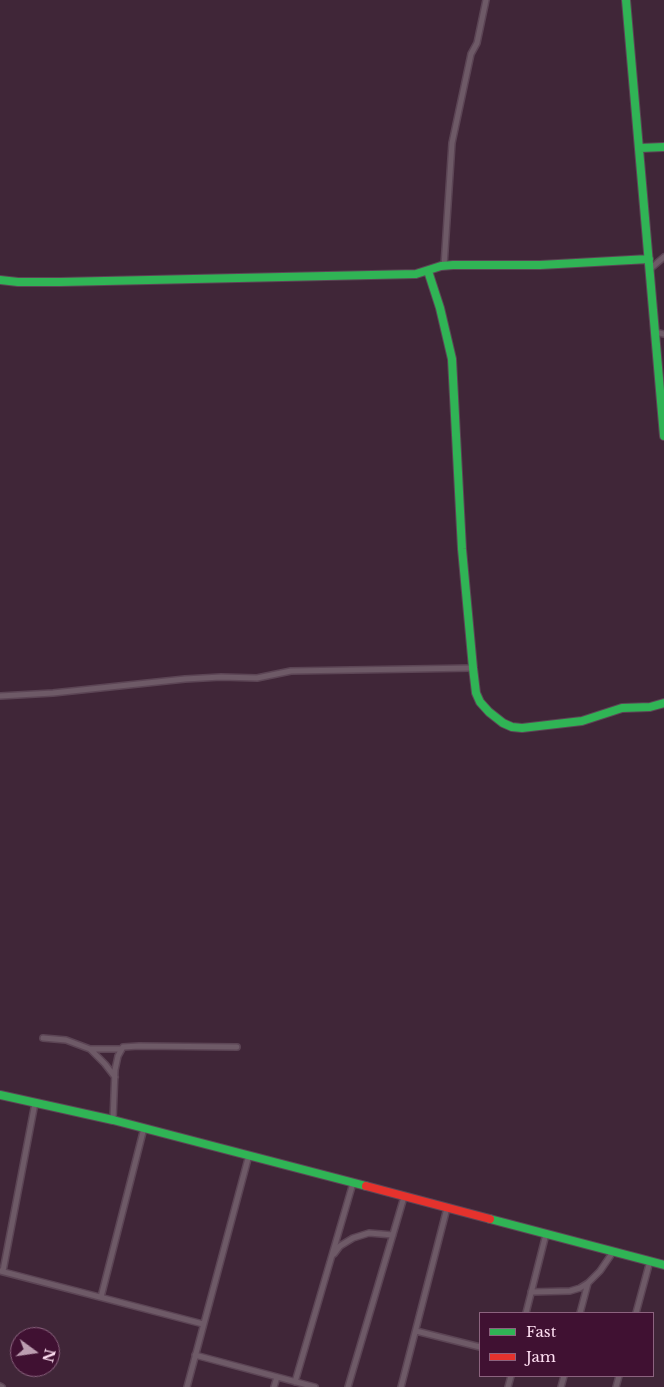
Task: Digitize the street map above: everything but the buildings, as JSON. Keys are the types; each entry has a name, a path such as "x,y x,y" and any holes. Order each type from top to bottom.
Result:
{"street":[{"path":"444,266 452,142 471,54 477,44 486,0"},
{"path":"626,0 664,435"},
{"path":"640,148 664,147"},
{"path":"650,268 664,257"},
{"path":"0,280 18,282 80,282 416,274 444,266 540,265 649,259"},
{"path":"428,271 440,308 452,359 462,549 473,668 476,693 480,702 503,723 512,727 535,727 582,721 622,708 650,707 664,703"},
{"path":"655,332 664,334"},
{"path":"0,696 53,694 185,679 256,678 291,670 473,668"},
{"path":"43,1038 66,1040 90,1049 105,1064 115,1078"},
{"path":"90,1049 120,1049 124,1046 237,1047"},
{"path":"113,1120 115,1078 120,1049"},
{"path":"0,1095 113,1120 664,1265"},
{"path":"35,1103 1,1271 203,1324"},
{"path":"101,1297 144,1128"},
{"path":"187,1387 249,1155"},
{"path":"295,1382 353,1183"},
{"path":"348,1387 404,1197"},
{"path":"401,1387 447,1208"},
{"path":"331,1259 340,1246 352,1238 369,1233 393,1235"},
{"path":"526,1312 546,1234"},
{"path":"532,1292 570,1291 588,1283 600,1271 613,1252"},
{"path":"636,1312 650,1261"},
{"path":"580,1312 588,1283"},
{"path":"416,1331 479,1347"},
{"path":"195,1355 315,1387"},
{"path":"274,1387 277,1377"}],"traffic: fast":[{"path":"626,0 664,436"},
{"path":"640,148 664,147"},
{"path":"0,280 60,282 416,274 441,266 453,265 540,265 649,259"},
{"path":"428,271 440,308 452,359 462,549 473,668 476,693 480,702 503,723 512,727 522,728 582,721 622,708 650,707 664,703"},
{"path":"0,1095 113,1120 366,1186"},
{"path":"490,1219 664,1265"}],"traffic: jam":[{"path":"366,1186 490,1219"}]}
